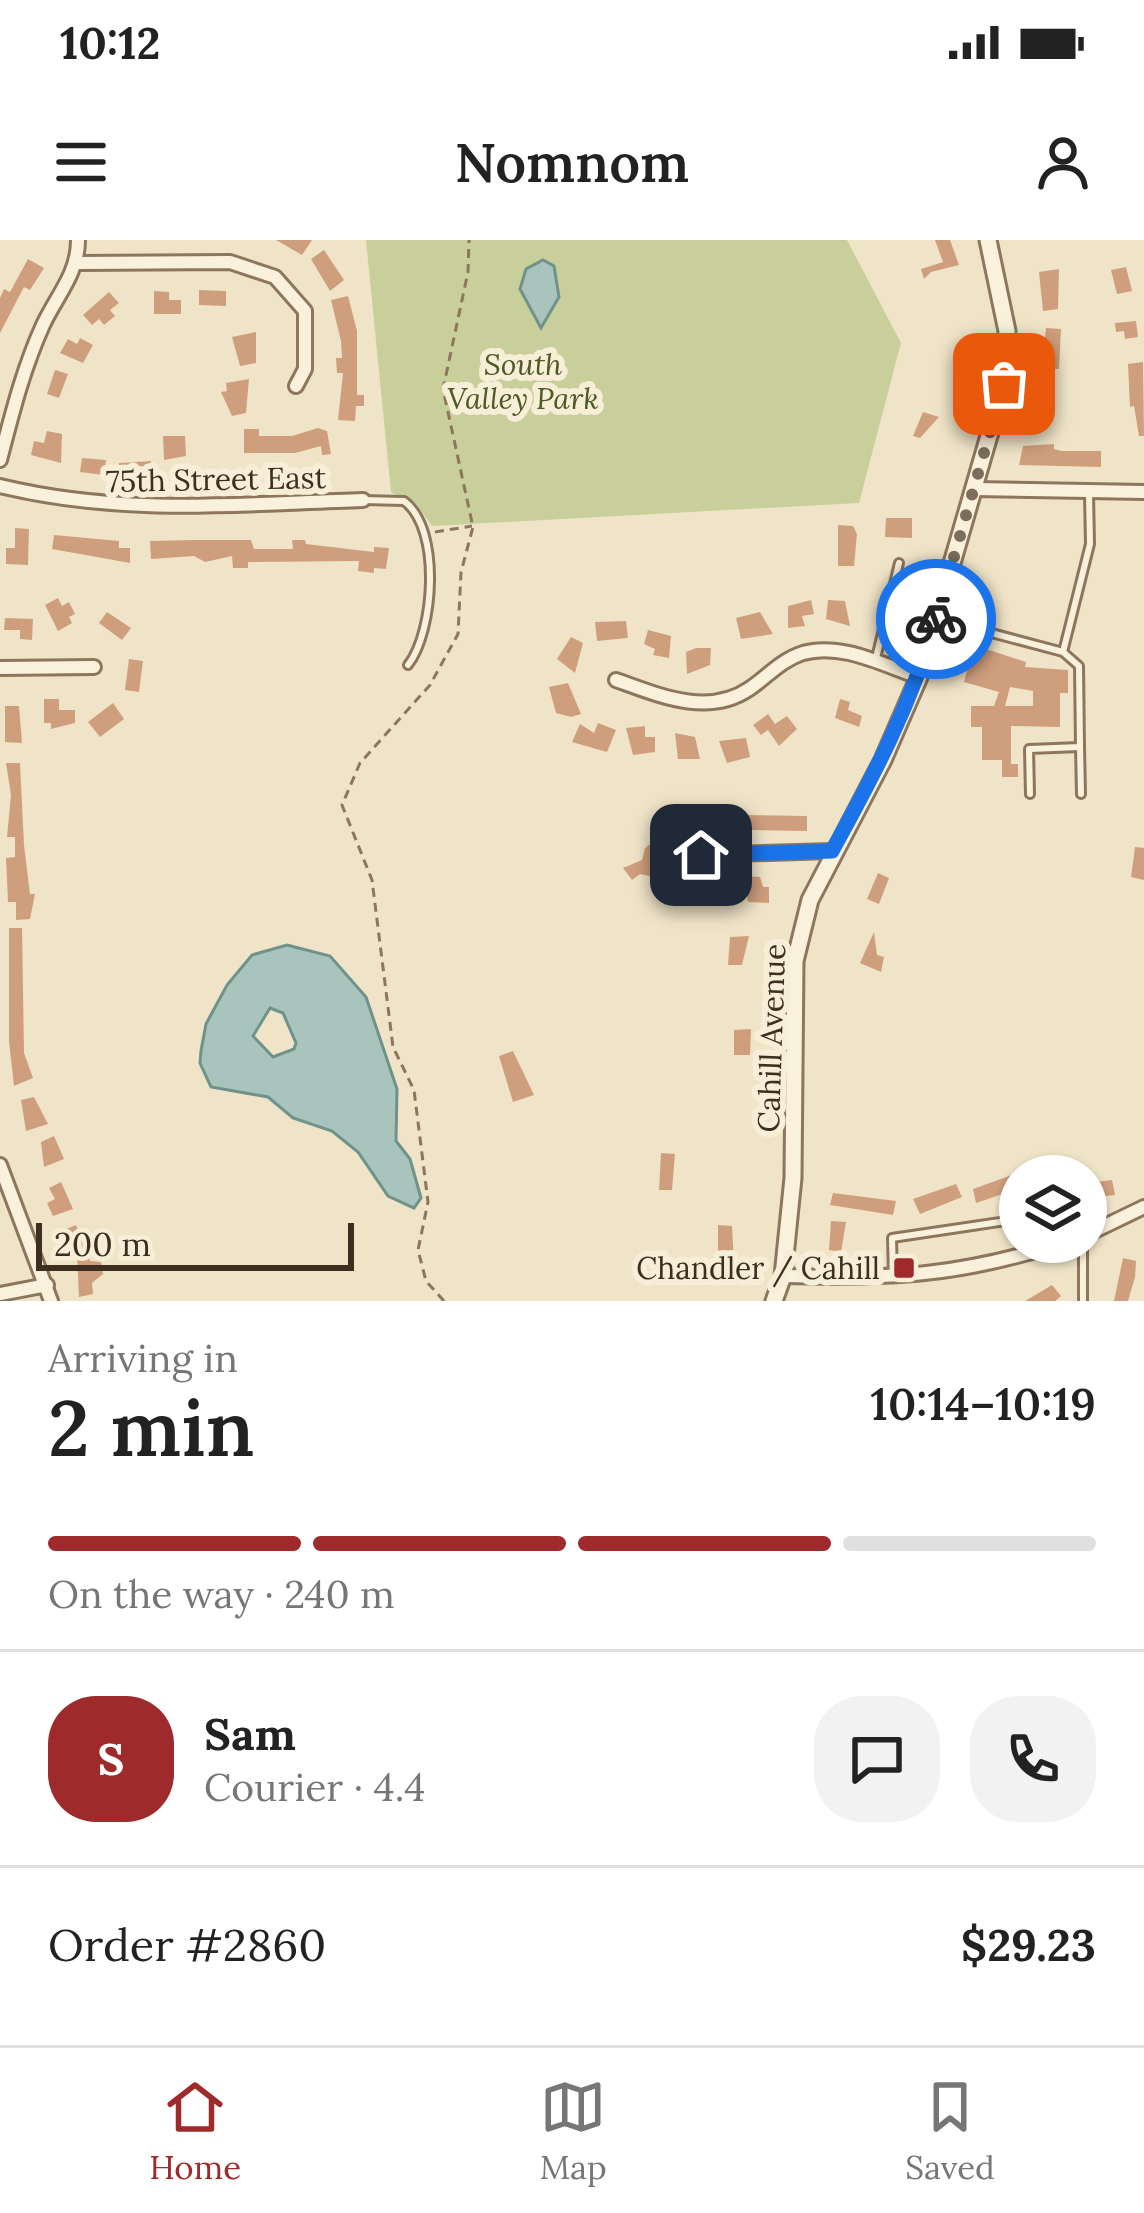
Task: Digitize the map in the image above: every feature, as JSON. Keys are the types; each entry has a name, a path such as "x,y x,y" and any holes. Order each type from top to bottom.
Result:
{"street":[{"path":"0,460 18,389 44,323 78,263 78,240"},
{"name":"Cahill Avenue","path":"774,1301 783,1276 793,1178 795,961 810,900 883,760 919,677 1004,384 1007,331 988,240"},
{"path":"78,263 230,262 275,277 305,311 305,369 296,386"},
{"name":"75th Street East","path":"0,486 72,503 122,507 363,500"},
{"path":"974,489 1144,492"},
{"path":"616,680 700,704 745,692 776,666 804,652 843,651 919,677"},
{"path":"0,668 94,667"},
{"path":"701,855 832,851"},
{"path":"0,1165 51,1301"},
{"path":"1107,1227 1144,1207"},
{"path":"783,1276 893,1278 960,1273 999,1259"},
{"path":"0,1294 47,1285"}],"lane":[{"path":"1063,652 1090,544 1089,491"},
{"path":"363,500 404,501 427,534 430,563 422,636 408,665"},
{"path":"875,662 899,563"},
{"path":"936,619 1063,652 1079,666 1081,794"},
{"path":"1030,794 1029,749 1081,747"},
{"path":"893,1278 892,1238 999,1222"},
{"path":"1083,1301 1084,1263"}],"path":[{"path":"444,1301 426,1281 418,1250 428,1188 416,1138 414,1090 393,1047 373,880 342,806 360,763 430,685 450,652 473,526 443,389 468,272 469,240"},
{"path":"427,534 473,526"}],"green space":[{"name":"South Valley Park","path":"366,240 847,240 901,343 859,503 432,526 416,504 391,492"}],"water":[{"path":"543,260 554,266 559,297 541,328 520,289 526,269"},
{"path":"287,945 330,956 366,997 397,1089 396,1141 410,1159 421,1198 414,1208 388,1196 358,1152 332,1131 293,1118 268,1097 211,1087 200,1063 206,1024 227,985 252,955","holes":["270,1008 283,1013 296,1043 294,1049 273,1057 253,1036"]}],"building":[{"path":"276,240 312,240 302,255"},
{"path":"935,240 950,240 959,265 931,272 924,279 921,269 943,262"},
{"path":"324,250 344,280 330,291 311,259"},
{"path":"28,259 44,268 30,290 24,287 0,333 0,298 4,289 10,292"},
{"path":"1126,267 1132,291 1117,294 1111,270"},
{"path":"1059,269 1058,309 1043,311 1039,272"},
{"path":"199,290 226,291 226,306 199,305"},
{"path":"154,291 169,292 169,300 181,300 181,314 154,314"},
{"path":"109,292 119,303 110,310 115,316 104,325 99,319 92,325 83,315"},
{"path":"348,296 357,331 357,395 364,395 364,406 356,406 355,421 338,420 343,373 337,373 341,341 331,300"},
{"path":"1136,321 1138,337 1125,339 1124,331 1116,332 1115,323"},
{"path":"1046,328 1061,329 1059,369 1042,368"},
{"path":"256,332 256,363 240,366 232,337"},
{"path":"80,338 93,345 83,363 60,353 68,339 77,344"},
{"path":"1143,362 1144,436 1139,436 1134,406 1130,407 1128,364"},
{"path":"55,370 68,374 59,398 47,394"},
{"path":"249,379 246,413 232,416 221,392 227,391 226,383"},
{"path":"1039,388 1055,392 1048,421 1033,418"},
{"path":"923,412 939,417 920,438 913,436"},
{"path":"318,428 327,431 331,454 322,455 321,446 295,453 244,453 244,429 259,429 259,436 292,436"},
{"path":"47,431 62,434 61,463 31,455 34,441 44,443"},
{"path":"163,436 185,436 186,456 164,460"},
{"path":"1054,444 1054,449 1062,451 1101,451 1101,467 1019,465 1023,446"},
{"path":"82,458 106,460 104,475 80,472"},
{"path":"151,461 152,476 119,476 119,463"},
{"path":"886,518 912,518 912,538 885,537"},
{"path":"838,525 853,526 857,534 854,566 838,566"},
{"path":"15,528 29,529 28,565 6,564 6,548 15,548"},
{"path":"54,535 119,541 119,548 130,548 130,563 52,549"},
{"path":"251,540 254,549 293,549 292,540 374,552 374,547 389,548 386,569 374,568 374,573 358,571 359,561 248,562 248,568 233,568 232,556 205,562 194,556 151,559 150,541"},
{"path":"58,598 62,606 69,602 75,614 69,617 72,623 58,631 45,605"},
{"path":"811,600 814,614 802,616 805,626 788,628 788,606"},
{"path":"828,600 845,601 850,626 826,619"},
{"path":"107,612 131,628 122,640 99,623"},
{"path":"760,612 773,634 741,639 736,618"},
{"path":"5,618 33,619 32,640 20,639 20,630 4,630"},
{"path":"626,621 628,638 597,641 595,622"},
{"path":"648,630 671,636 669,658 653,655 655,649 644,644"},
{"path":"571,637 583,643 575,673 557,659"},
{"path":"974,645 1026,662 1025,667 1068,670 1068,693 1060,693 1060,727 1011,726 1011,764 1018,764 1018,777 1002,777 1002,760 982,760 982,727 971,727 971,706 994,706 999,692 964,682","holes":["1010,687 1033,691 1033,706 1005,706"]},
{"path":"711,648 710,665 687,674 686,652"},
{"path":"129,659 143,661 139,692 125,690"},
{"path":"568,683 581,714 571,717 556,713 549,687"},
{"path":"44,699 59,699 59,710 75,710 75,723 51,729 51,723 44,723"},
{"path":"840,699 850,702 848,710 862,716 859,727 835,718"},
{"path":"113,703 124,719 100,737 88,722"},
{"path":"5,706 19,706 22,743 5,742"},
{"path":"768,714 775,724 787,716 797,729 779,746 768,730 761,735 753,725"},
{"path":"598,723 616,730 607,752 572,742 580,724 594,733"},
{"path":"645,726 645,737 655,737 655,752 633,755 626,728"},
{"path":"675,733 695,737 700,759 678,759"},
{"path":"746,738 750,757 727,763 719,741"},
{"path":"6,763 20,763 24,845 30,894 35,894 30,919 16,920 16,902 8,902 6,858 15,857 15,837 7,837 11,795"},
{"path":"746,815 807,816 807,831 746,830"},
{"path":"707,820 730,821 730,836 695,837 695,825 707,825"},
{"path":"666,833 674,843 657,857 654,877 640,874 632,880 623,868 642,860 645,848"},
{"path":"1135,847 1144,848 1144,880 1131,877"},
{"path":"878,873 889,878 879,904 867,899"},
{"path":"724,874 724,887 695,888 695,875"},
{"path":"744,876 760,877 763,887 769,887 769,903 748,902"},
{"path":"9,928 22,928 24,1053 33,1078 14,1086 9,1041"},
{"path":"874,932 877,955 884,957 881,972 860,963"},
{"path":"749,936 742,965 728,965 730,937"},
{"path":"751,1029 750,1055 734,1055 734,1030"},
{"path":"513,1051 534,1095 513,1102 499,1056"},
{"path":"34,1097 48,1124 26,1131 21,1100"},
{"path":"54,1136 64,1159 44,1167 41,1142"},
{"path":"661,1153 675,1154 672,1190 659,1190"},
{"path":"999,1180 999,1195 976,1203 973,1189"},
{"path":"1112,1180 1115,1195 1107,1196 1107,1181"},
{"path":"61,1182 73,1209 53,1216 47,1203 55,1199 49,1188"},
{"path":"956,1184 962,1197 920,1214 913,1199"},
{"path":"833,1193 896,1201 893,1215 830,1205"},
{"path":"831,1221 846,1222 841,1252 829,1250"},
{"path":"76,1225 90,1261 101,1262 103,1274 92,1283 93,1294 79,1297 77,1254 68,1257 62,1231"},
{"path":"718,1225 732,1226 734,1262 718,1260"},
{"path":"1123,1258 1136,1261 1135,1277 1128,1301 1114,1301"},
{"path":"1052,1285 1061,1296 1055,1301 1025,1301"}],"way so far":[{"path":"936,619 1004,384"}],"place":[{"name":"Chandler / Cahill","path":"904,1268"}],"route":[{"path":"701,855 832,851 883,760 919,677 936,619"}]}
